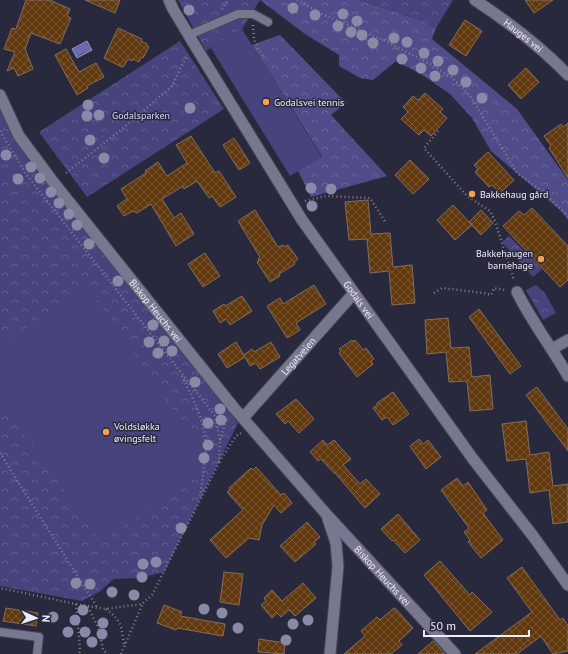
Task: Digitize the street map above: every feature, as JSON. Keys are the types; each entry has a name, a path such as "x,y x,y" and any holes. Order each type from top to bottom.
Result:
{"street":[{"name":"Godals vei","path":"169,0 173,10 302,220 473,459 533,536 568,585"},
{"name":"Hauges vei","path":"475,0 495,13 541,48 568,75"},
{"name":"Biskop Heuchs vei","path":"0,95 19,136 36,160 243,418 327,514 455,654"},
{"path":"518,292 536,325 552,348 568,376"},
{"name":"Legatveien","path":"243,418 354,293"},
{"path":"552,348 568,340"},
{"name":"Biskop Heuchs vei","path":"327,514 336,543 338,566 330,654"}],"lane":[{"path":"191,39 212,24 238,14 253,14 268,22"},
{"path":"0,632 39,637 37,654"}],"path":[{"path":"212,24 228,0"},
{"path":"297,0 324,15 387,42 432,65 451,77 469,94 517,174 542,190 568,216"},
{"path":"253,14 254,40 263,56"},
{"path":"66,173 122,129 172,86 191,39"},
{"path":"0,131 26,174 215,416 220,440 219,463"},
{"path":"434,293 442,288 491,295 494,288 518,292 495,221 490,211 467,196 424,148 438,131"},
{"path":"293,204 326,196 370,198 386,222"},
{"path":"180,371 199,414 205,437 204,469 200,500"},
{"path":"220,440 229,414"},
{"path":"121,654 142,604 152,595 219,463 236,436 245,432"},
{"path":"0,453 97,608"},
{"path":"0,588 97,608 106,609 142,604"},
{"path":"76,604 80,649 79,654"},
{"path":"88,606 98,627 103,649 107,654"},
{"path":"106,609 118,619 122,629 124,646"}],"green space":[{"path":"178,0 260,0 242,29 206,51"},
{"path":"260,0 359,0 423,21 436,28 432,39 517,109 568,180 568,220 561,211 491,151 472,118 450,94 424,76 396,61 373,80 360,78 339,66 339,55 305,34"},
{"path":"359,0 453,0 436,28 423,21"},
{"name":"Godalsvei tennis","path":"242,29 322,157 290,176 211,48"},
{"path":"280,35 346,103 331,115 387,176 311,197 298,171 322,156 252,45"},
{"name":"Godalsparken","path":"180,41 224,109 87,197 39,132"},
{"path":"0,90 21,136 238,423 164,572 139,578 114,579 99,592 82,601 0,586"},
{"path":"509,236 542,269 533,277 502,242"},
{"path":"536,285 545,293 556,313 543,320 526,290"},
{"name":"Voldsløkka øvingsfelt","path":"86,286 211,464 101,542 0,399 0,346"}],"water":[{"path":"87,41 92,50 77,58 72,49"}],"building":[{"path":"26,0 50,0 70,9 67,16 71,18 60,44 31,33 25,49 33,69 18,76 14,68 7,71 15,52 4,49 12,28 16,29"},
{"path":"85,0 120,0 115,13"},
{"path":"525,0 553,0 534,13"},
{"path":"465,20 482,31 466,56 449,45"},
{"path":"118,28 142,39 141,41 149,47 139,62 133,59 132,61 128,59 122,67 104,58"},
{"path":"66,49 79,72 96,63 104,77 87,86 88,88 77,95 55,55"},
{"path":"526,68 539,82 521,99 508,85"},
{"path":"425,93 443,109 440,112 447,118 431,136 424,130 419,135 401,119 408,112 403,107 413,96 418,100"},
{"path":"568,123 568,178 549,148 551,146 544,136 561,124 563,127"},
{"path":"191,136 215,173 219,171 236,197 220,207 212,196 209,198 197,181 184,189 183,186 162,199 174,218 181,213 194,234 176,246 151,204 137,213 133,211 124,216 117,206 127,199 121,189 146,173 145,171 158,162 167,176 187,163 176,145"},
{"path":"234,138 250,163 239,170 223,145"},
{"path":"488,152 514,180 500,193 492,185 489,187 475,172 478,169 474,165"},
{"path":"410,160 429,179 413,194 395,175"},
{"path":"368,200 371,234 390,233 393,267 412,265 415,303 392,305 389,271 370,273 367,239 349,240 345,202"},
{"path":"453,205 472,225 455,240 437,220"},
{"path":"532,208 568,246 568,280 560,287 503,226 519,211 524,215"},
{"path":"255,210 278,247 288,245 298,259 294,262 295,264 279,274 280,276 270,282 257,262 260,257 238,221"},
{"path":"481,210 493,223 481,235 469,222"},
{"path":"205,253 220,276 203,287 188,264"},
{"path":"314,285 326,304 296,323 300,330 287,338 267,306 280,298 283,304"},
{"path":"242,296 252,311 230,325 226,319 220,323 213,311"},
{"path":"479,309 521,366 510,374 469,317"},
{"path":"448,318 451,348 469,347 472,377 490,375 493,409 470,411 467,381 449,382 446,352 427,354 425,320"},
{"path":"352,340 353,342 355,340 363,350 366,348 374,359 371,361 373,364 357,377 339,353 341,351 339,349"},
{"path":"236,342 244,355 252,349 254,352 271,342 280,357 260,369 256,363 250,366 245,357 227,368 218,354"},
{"path":"537,387 568,429 568,451 526,395"},
{"path":"393,392 409,414 393,425 387,417 382,420 373,408 377,405 377,403"},
{"path":"296,399 314,419 299,433 288,421 285,424 276,414"},
{"path":"526,421 530,455 549,452 553,486 568,484 568,522 553,524 549,490 530,493 526,459 507,461 502,424"},
{"path":"419,439 423,444 428,440 441,457 426,469 410,446"},
{"path":"323,440 327,445 334,440 351,459 343,465 360,484 366,479 380,494 365,508 335,473 321,459 318,461 310,452"},
{"path":"256,467 281,495 284,493 292,503 281,513 274,505 262,525 259,540 249,538 226,558 210,540 243,510 227,492 230,490 229,488 251,468 253,470"},
{"path":"457,478 463,486 468,482 487,510 483,513 503,540 481,558 468,542 470,540 464,532 469,528 441,490"},
{"path":"398,514 420,540 405,553 381,529"},
{"path":"307,522 320,537 314,542 316,544 295,562 280,546"},
{"path":"440,561 470,595 472,592 492,612 470,631 424,575"},
{"path":"522,567 560,620 563,618 568,626 568,651 553,654 541,636 517,654 475,654 532,612 507,578"},
{"path":"224,572 243,574 239,605 220,602"},
{"path":"303,583 316,598 295,616 289,610 281,617 277,613 272,618 261,605 266,601 264,598 272,590 282,601"},
{"path":"164,605 182,612 180,616 225,624 223,636 177,628 176,630 157,623"},
{"path":"6,608 38,613 36,626 3,621"},
{"path":"394,608 413,628 399,641 402,645 391,654 344,654 365,636 361,631 377,617 380,620"},
{"path":"259,639 285,643 284,654 258,652"},
{"path":"433,641 445,654 418,654"}],"place":[{"name":"Godalsvei tennis","path":"266,102"},
{"name":"Bakkehaug gård","path":"472,194"},
{"name":"Bakkehaugen barnehage","path":"541,259"},
{"name":"Voldsløkka øvingsfelt","path":"106,432"}]}
